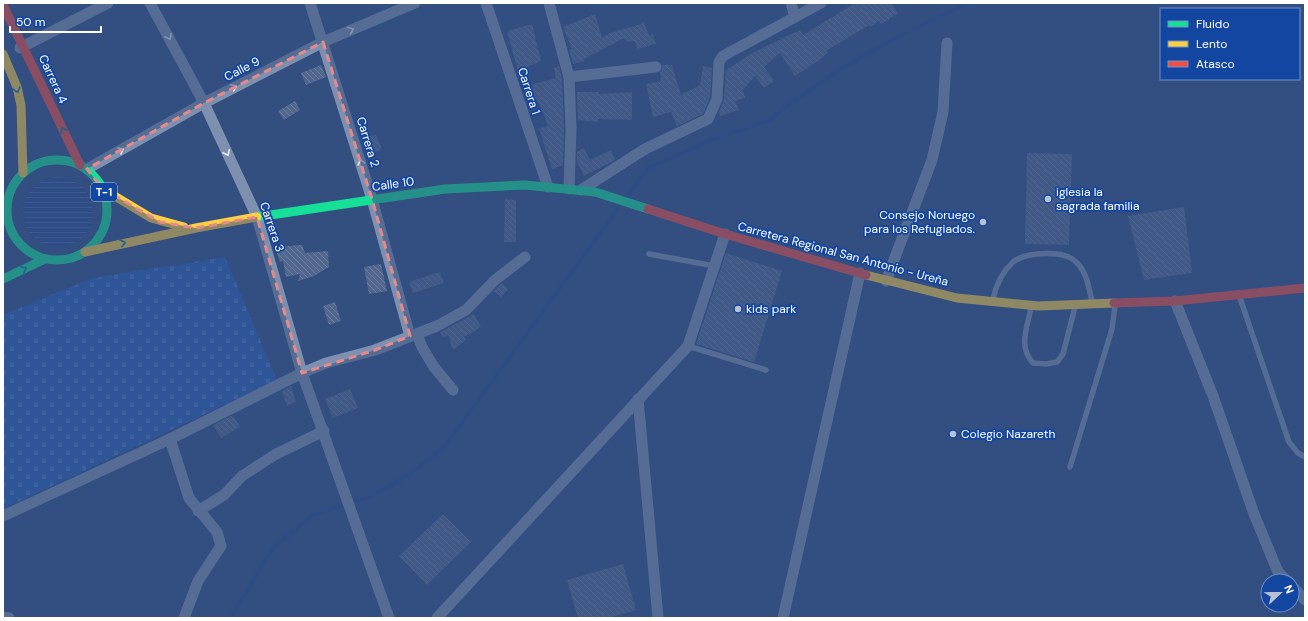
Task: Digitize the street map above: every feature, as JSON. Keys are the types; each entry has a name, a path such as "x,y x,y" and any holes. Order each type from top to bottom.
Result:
{"main road":[{"name":"Carrera 4","path":"3,5 83,167"},
{"path":"3,55 17,87 21,105 23,173"},
{"name":"T-1","path":"3,208 9,198 14,184 23,173 36,164 50,160 65,160 83,167 98,181 103,189 107,202 105,224 96,242 85,252 73,258 59,260 45,259 31,252 19,242 11,228 7,213 9,198"},
{"name":"Calle 10","path":"85,252 196,228 372,199 487,186 526,185 595,192"},
{"name":"Calle 10","path":"103,189 138,212 160,222 196,228"},
{"name":"Carretera Regional San Antonio - Ureña","path":"595,192 725,234 886,281 957,298 1031,306 1075,305 1175,301 1240,296 1305,288"},
{"name":"T-1","path":"3,279 45,259"}],"street":[{"path":"3,55 24,46 108,3"},
{"name":"Carrera 3","path":"150,3 204,103 257,217 302,373 324,431 389,618"},
{"name":"Carrera 2","path":"310,3 413,335 434,367 453,390"},
{"name":"Calle 9","path":"83,167 323,42 415,3"},
{"name":"Carrera 1","path":"486,3 548,187"},
{"path":"549,3 569,77 575,190 645,149 708,119 717,99 719,62 723,56 821,3"},
{"path":"791,3 794,17"},
{"path":"886,281 932,160 943,112 947,43"},
{"path":"569,77 656,67"},
{"path":"437,618 688,346 725,234"},
{"path":"3,516 170,439 302,373 326,363 375,350 437,326 466,310 495,280 525,257"},
{"path":"783,618 860,273"},
{"path":"1175,301 1210,389 1254,514 1279,573"},
{"path":"638,399 658,618"},
{"path":"198,510 224,495 242,476 276,454 324,431"},
{"path":"170,439 189,498 217,532 221,546 198,581 184,618"},
{"path":"3,617 9,618"}],"lane":[{"path":"649,254 715,266"},
{"path":"993,302 995,289 1002,274 1014,262 1043,254 1064,255 1076,262 1085,274 1092,304"},
{"path":"1240,296 1242,308 1289,442 1298,453 1305,457"},
{"path":"1070,467 1112,329 1116,303"},
{"path":"1031,306 1024,339 1026,355 1033,363 1046,364 1057,362 1063,354 1075,305"},
{"path":"688,346 766,370"}],"highlighted area":[{"path":"323,42 372,199 410,336 375,350 302,373 257,217 196,228 160,222 103,189 87,169 204,103"}],"green space":[{"path":"225,257 277,380 3,509 3,315 92,278"}],"shaded area":[{"path":"51,177 65,177 78,183 87,192 91,198 93,212 91,226 83,237 72,245 65,247 51,247 44,245 33,237 25,226 23,219 23,205 25,198 33,187 44,179"}],"building":[{"path":"855,3 891,3 898,13 881,24 879,21 870,27 869,25 826,51 827,53 818,61 795,76 780,53 764,67 774,81 764,88 755,76 743,90 745,98 735,101 739,110 720,116 719,112 724,99 726,70 754,52 800,30 803,35"},
{"path":"595,14 602,38 610,33 644,23 649,35 653,34 656,44 637,49 635,41 626,42 624,38 584,59 585,61 573,64 569,50 572,49 563,27"},
{"path":"532,24 541,61 518,71 507,31"},
{"path":"321,65 326,77 306,85 301,73"},
{"path":"663,65 672,65 681,95 700,85 703,66 712,68 710,97 703,114 677,126 671,112 653,117 646,84 661,81 660,73"},
{"path":"559,66 562,78 564,128 563,165 552,169 539,129 548,125 537,99 529,101 526,86 556,78 554,68"},
{"path":"577,92 599,92 599,94 632,92 632,120 598,119 598,122 578,120"},
{"path":"295,101 300,110 284,120 278,111"},
{"path":"376,135 382,149 370,155 368,136"},
{"path":"584,148 590,160 611,150 615,160 584,176 577,162 577,152"},
{"name":"iglesia la sagrada familia","path":"1027,153 1072,154 1069,245 1025,244"},
{"path":"505,199 516,200 516,242 504,242"},
{"path":"1184,207 1192,273 1144,280 1128,216"},
{"path":"302,245 305,253 328,251 329,267 314,276 298,281 300,274 286,277 283,261 280,262 275,247"},
{"name":"kids park","path":"726,253 782,271 754,362 696,344"},
{"path":"381,264 387,291 369,294 364,267"},
{"path":"440,272 444,283 413,293 409,282"},
{"path":"502,283 508,289 501,297 494,291"},
{"path":"335,302 341,321 329,325 323,306"},
{"path":"474,314 481,327 464,337 466,340 453,350 448,335 443,337 440,332"},
{"path":"291,386 296,402 287,406 282,391"},
{"path":"350,389 358,408 333,418 325,399"},
{"path":"233,415 240,427 221,438 213,425"},
{"path":"443,514 471,542 427,585 399,556"},
{"path":"623,564 636,610 608,618 578,618 567,580"}],"waterway":[{"path":"627,197 648,168 709,141 770,120 791,103 844,67 905,33 968,3"},
{"path":"231,618 273,548 313,515 372,496 410,474 445,446 620,206"}],"traffic: fast":[{"path":"57,160 76,164 92,175 103,191 107,210 103,229 92,245 76,256 57,260 38,256 22,245 11,229 7,210 11,191 22,175 38,164 57,160"},
{"path":"257,217 445,189 525,185 595,192 648,209"},
{"path":"3,279 45,259"}],"traffic: slow":[{"path":"3,54 17,87 21,105 23,173"},
{"path":"103,189 151,218 184,227"},
{"path":"85,252 196,228 257,217"},
{"path":"866,275 957,298 1038,306 1114,303"}],"traffic: jam":[{"path":"3,5 80,165"},
{"path":"648,209 725,234 866,275"},
{"path":"1114,303 1175,301 1305,288"}],"place":[{"name":"iglesia la sagrada familia","path":"1048,199"},
{"name":"Consejo Noruego para los Refugiados.","path":"983,222"},
{"name":"kids park","path":"738,309"},
{"name":"Colegio Nazareth","path":"953,434"}]}
